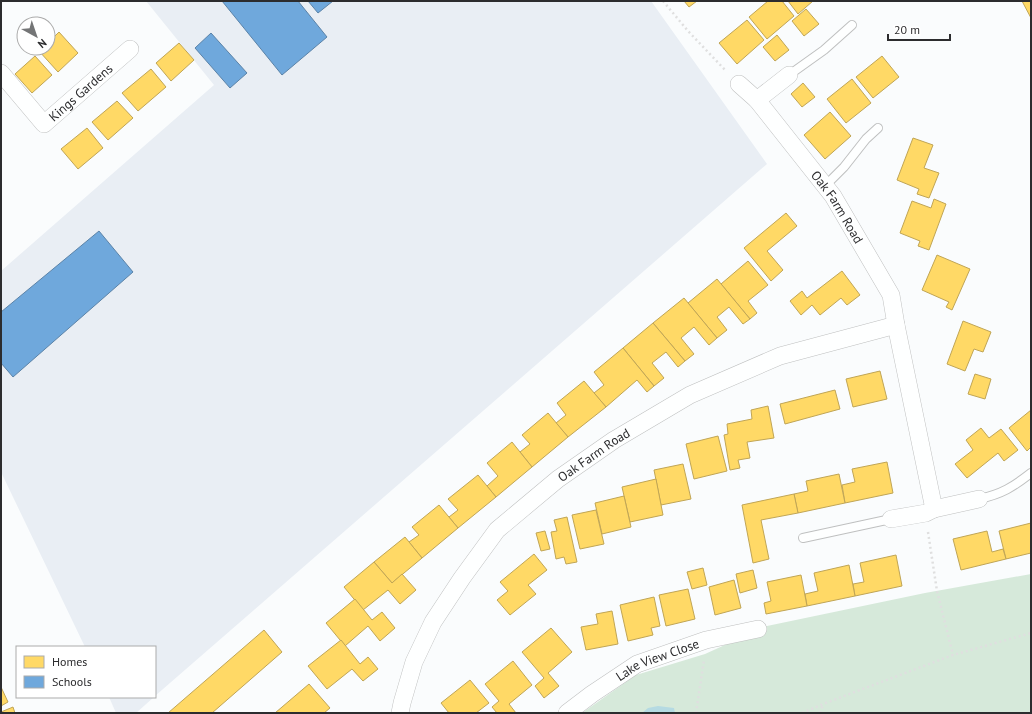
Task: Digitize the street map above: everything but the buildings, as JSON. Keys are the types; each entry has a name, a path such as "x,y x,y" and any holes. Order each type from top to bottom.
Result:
{"street":[{"name":"Kings Gardens","path":"1,73 44,124 130,48"},
{"path":"757,100 789,75"},
{"name":"Oak Farm Road","path":"739,84 757,100 833,196 891,295 930,511"},
{"name":"Oak Farm Road","path":"400,713 414,662 433,622 462,578 497,530 558,479 614,440 690,395 780,356 896,325"},
{"path":"891,519 979,499"},
{"name":"Lake View Close","path":"567,713 592,694 637,664 706,640 758,629"}],"lane":[{"path":"789,75 819,53 852,25"},
{"path":"825,186 844,167 866,139 878,128"},
{"path":"979,499 1007,490 1031,473"},
{"path":"803,538 891,519"}],"path":[{"path":"663,1 688,31 739,84"},
{"path":"930,511 937,591 953,655"},
{"path":"802,713 953,655 1031,633"},
{"path":"696,713 706,640"},
{"path":"820,713 823,704"}],"shaded area":[{"path":"146,1 651,1 767,164 156,695 156,646 85,646 1,472 1,271 214,85"},
{"path":"109,698 153,698 136,713 116,713"}],"green space":[{"path":"1031,574 1031,713 582,713 636,675 705,654 767,626 925,593"}],"water":[{"path":"658,706 674,708 675,713 642,713 648,708"}]}
